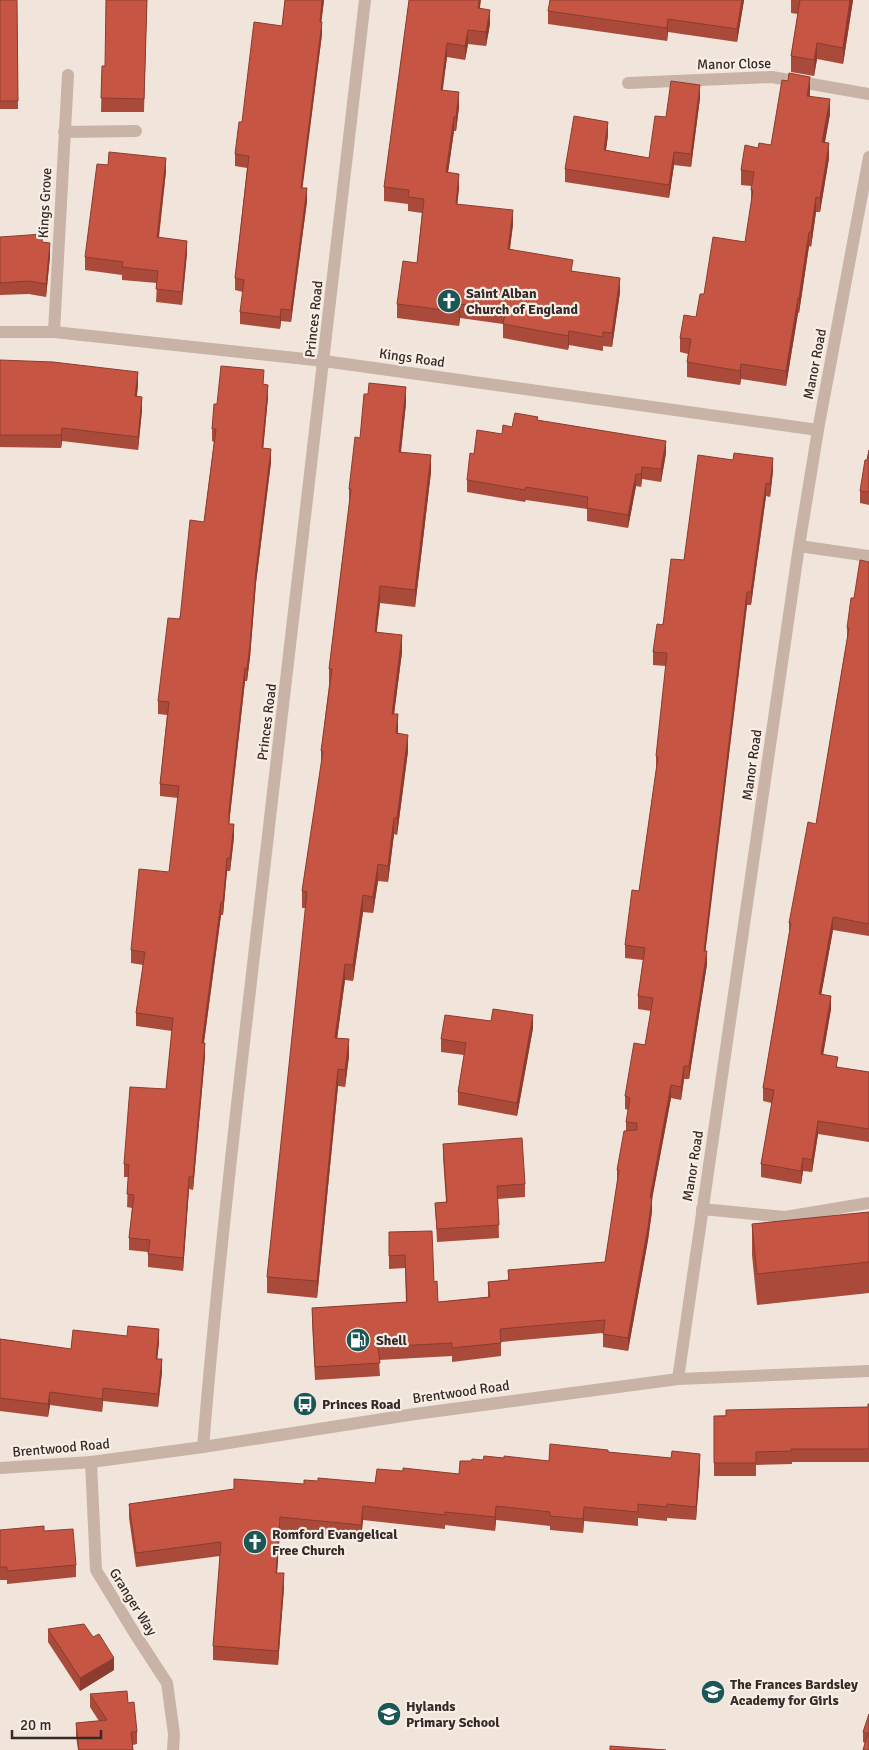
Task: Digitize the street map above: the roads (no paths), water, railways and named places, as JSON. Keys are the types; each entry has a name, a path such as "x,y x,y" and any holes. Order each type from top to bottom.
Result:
{"street":[{"name":"Princes Road","path":"203,1447 214,1314 230,1166 365,0"},
{"name":"Kings Grove","path":"54,332 68,76"},
{"name":"Manor Close","path":"628,83 772,77 869,94"},
{"path":"64,132 136,131"},
{"name":"Manor Road","path":"678,1379 799,546 818,430 869,158"},
{"name":"Kings Road","path":"0,332 54,332 324,361 818,430"},
{"path":"799,546 869,556"},
{"path":"702,1209 785,1217 869,1203"},
{"name":"Brentwood Road","path":"0,1468 91,1462 203,1447 415,1414 678,1379 869,1371"},
{"name":"Granger Way","path":"91,1462 96,1570 134,1634 167,1682 174,1734 173,1750"}],"place":[{"name":"Saint Alban Church of England","path":"449,301"},
{"name":"Shell","path":"358,1340"},
{"name":"Princes Road","path":"305,1404"},
{"name":"Romford Evangelical Free Church","path":"255,1542"},
{"name":"The Frances Bardsley Academy for Girls","path":"713,1692"},
{"name":"Hylands Primary School","path":"389,1714"}]}
